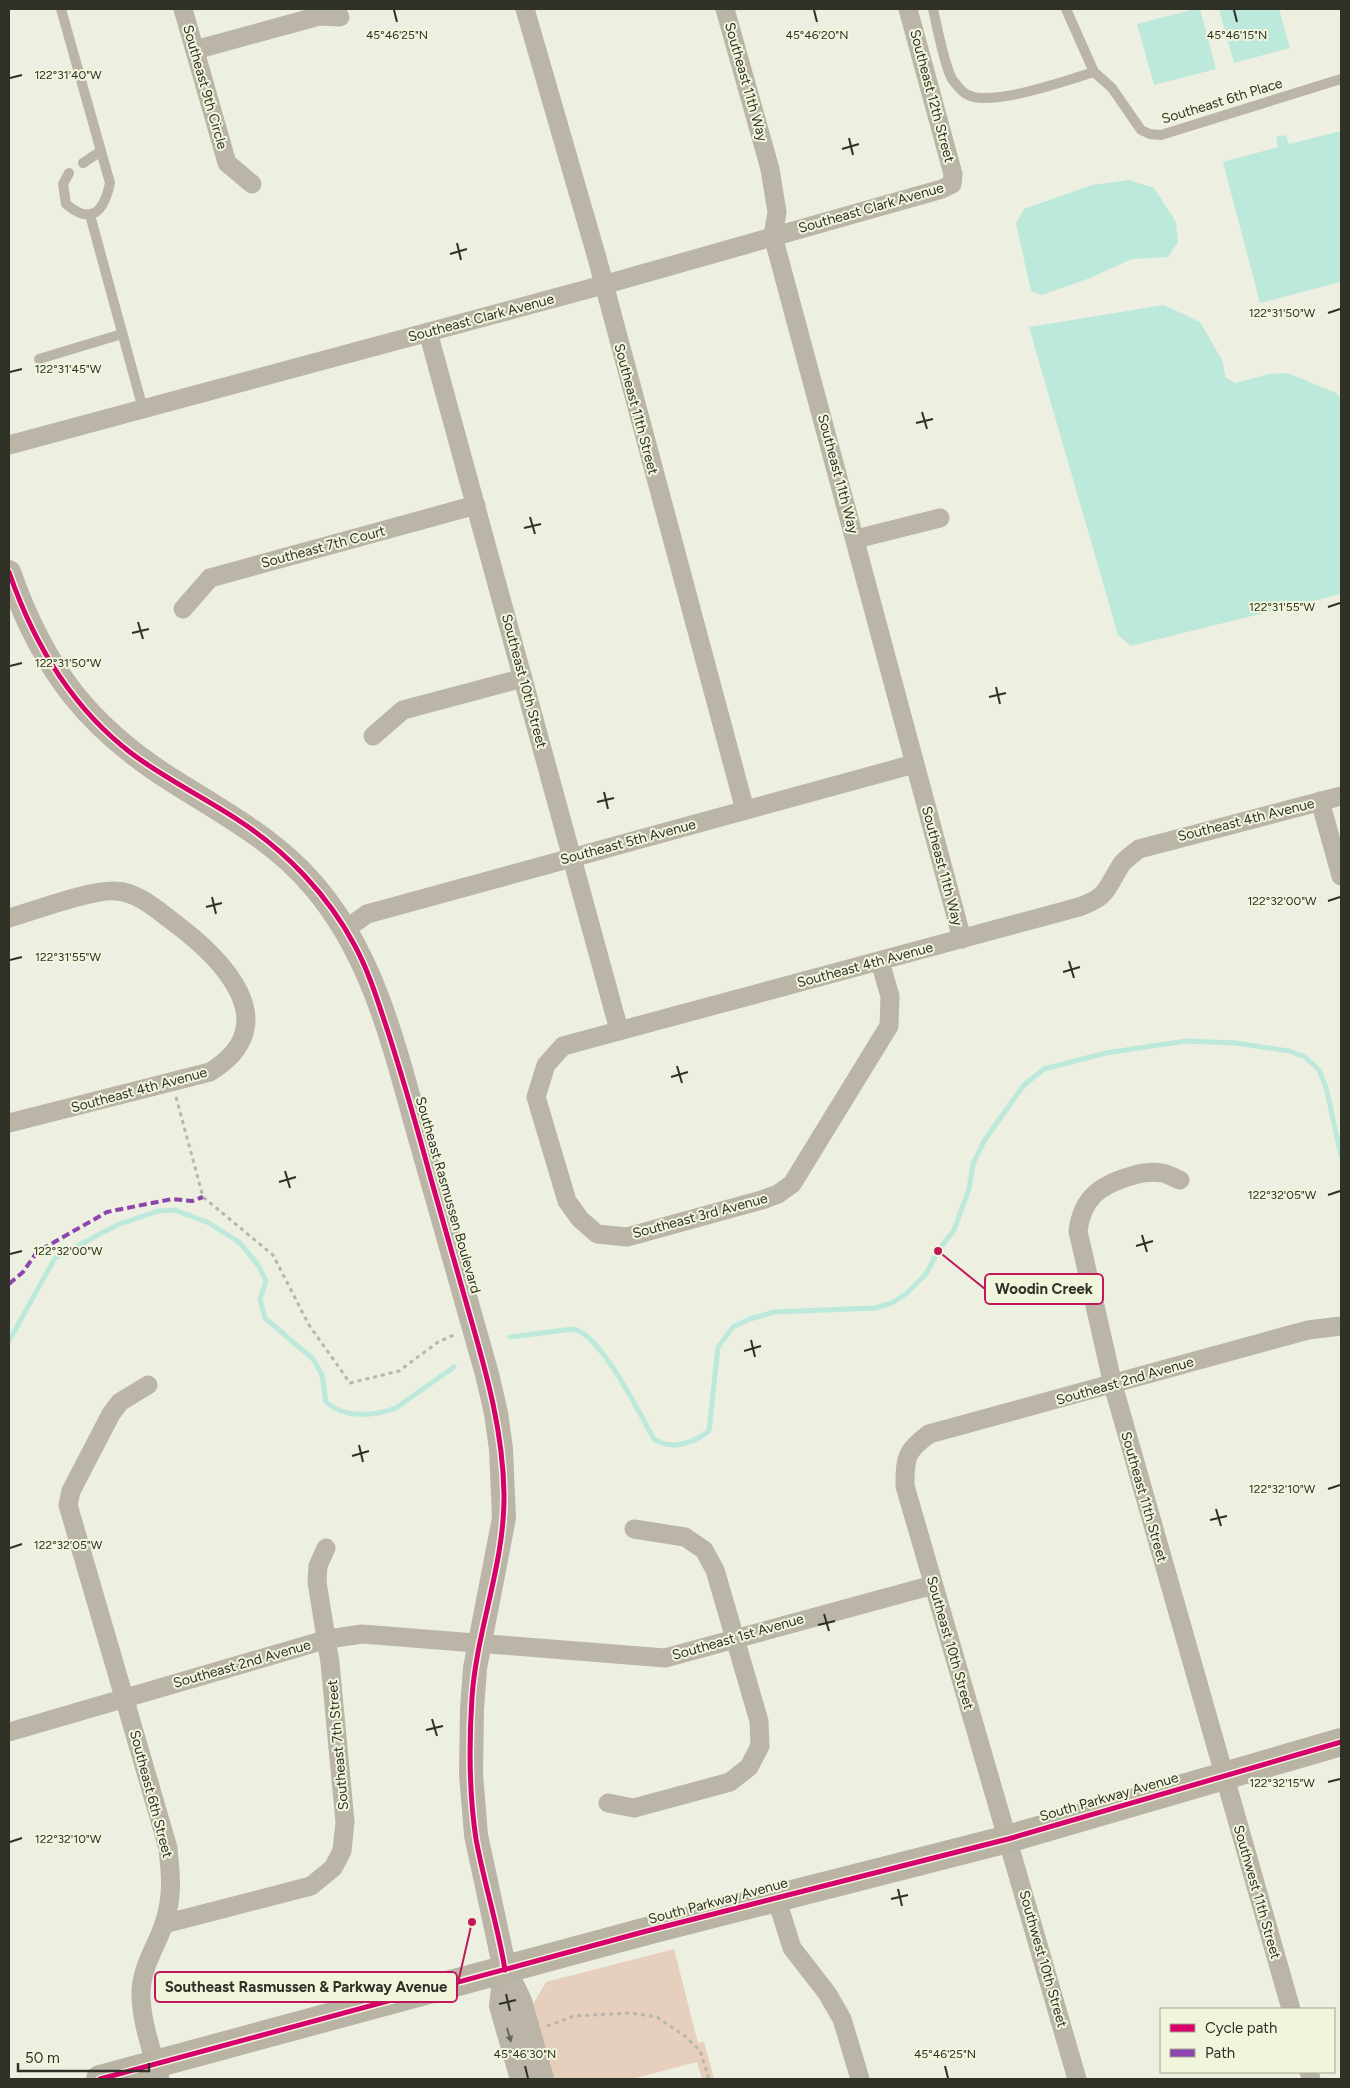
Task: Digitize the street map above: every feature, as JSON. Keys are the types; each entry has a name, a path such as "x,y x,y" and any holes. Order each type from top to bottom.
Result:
{"main road":[{"name":"South Parkway Avenue","path":"100,2079 158,2072 505,1970 776,1897 1008,1838 1341,1742"}],"street":[{"name":"Southeast 9th Circle","path":"184,9 227,163 252,184"},
{"name":"Southeast 11th Street","path":"525,9 597,258 745,810"},
{"name":"Southeast 11th Way","path":"725,9 770,169 777,212 773,236 962,939"},
{"name":"Southeast 12th Street","path":"908,9 953,174 952,184"},
{"path":"195,50 319,16 340,17"},
{"name":"Southeast Clark Avenue","path":"9,445 603,284 942,189 952,184"},
{"name":"Southeast 10th Street","path":"428,332 619,1030"},
{"name":"Southeast 7th Court","path":"183,609 210,578 476,505"},
{"path":"856,539 940,518"},
{"name":"Southeast Rasmussen Boulevard","path":"9,572 29,624 49,661 90,716 131,753 238,819 275,848 313,885 346,929 364,965 388,1030 474,1327 496,1413 504,1492 502,1538 480,1642 472,1697 471,1774 473,1814 481,1862 501,1943 505,1970"},
{"path":"373,736 403,710 523,678"},
{"name":"Southeast 5th Avenue","path":"346,929 367,914 914,764"},
{"name":"Southeast 4th Avenue","path":"546,1065 563,1046 880,962 1097,901 1109,890 1122,863 1139,850 1341,796"},
{"path":"1320,801 1341,876"},
{"name":"Southeast 4th Avenue","path":"9,918 94,894 116,891 137,897 191,934 217,960 237,985 245,1006 245,1024 238,1047 226,1062 210,1072 9,1123"},
{"name":"Southeast 3rd Avenue","path":"546,1065 536,1097 567,1201 580,1218 597,1234 627,1237 762,1200 778,1194 792,1184 889,1026 890,996 880,962"},
{"name":"Southeast 11th Street","path":"1180,1180 1163,1173 1148,1172 1113,1181 1087,1202 1080,1216 1078,1231 1113,1385 1223,1775"},
{"name":"Southeast 2nd Avenue","path":"912,1446 930,1434 1308,1330 1341,1326"},
{"name":"Southeast 6th Street","path":"148,1385 120,1402 110,1414 71,1491 68,1505 168,1848 172,1887 164,1924 147,1961 141,1992 145,2025 158,2072"},
{"name":"Southeast 10th Street","path":"912,1446 905,1465 905,1486 1008,1838"},
{"path":"608,1803 634,1808 730,1782 749,1767 760,1746 759,1721 715,1570 704,1550 685,1537 634,1529"},
{"name":"Southeast 7th Street","path":"164,1924 311,1886 333,1868 342,1851 345,1822 328,1639 317,1582 318,1566 326,1548"},
{"name":"Southeast 1st Avenue","path":"480,1642 665,1658 933,1585"},
{"name":"Southeast 2nd Avenue","path":"9,1732 328,1639 362,1634 480,1642"},
{"name":"Southwest 11th Street","path":"1223,1775 1291,2008"},
{"name":"Southwest 10th Street","path":"1008,1838 1077,2079"},
{"path":"776,1897 792,1948 827,1993 842,2019 860,2079"},
{"path":"505,1970 501,2006 522,2079"},
{"path":"505,1970 520,2001 542,2079"}],"lane":[{"path":"61,9 110,183 107,198 98,210 90,215 78,214 66,204 63,184 70,173"},
{"path":"932,9 951,76 968,95 982,98 1005,96 1064,82 1094,72 1066,9"},
{"name":"Southeast 6th Place","path":"1094,72 1112,88 1141,130 1150,134 1161,135 1341,79"},
{"path":"83,163 101,151"},
{"path":"90,215 143,409"},
{"path":"39,359 122,334"}],"path":[{"path":"172,1082 203,1197 274,1255 309,1324 350,1383 399,1371 438,1342 474,1327"},
{"path":"545,2026 574,2016 631,2013 657,2018 686,2037 700,2051 709,2079"}],"shaded area":[{"path":"674,1949 698,2043 704,2042 714,2079 702,2079 697,2062 632,2079 553,2079 533,2004 546,1982"}],"water":[{"path":"1200,9 1216,69 1154,85 1137,24"},
{"path":"1219,9 1279,9 1290,48 1234,63"},
{"path":"1341,131 1341,282 1260,303 1223,162 1278,147 1276,137 1286,135 1289,144"},
{"path":"1129,180 1154,188 1176,222 1178,242 1168,257 1132,259 1090,278 1042,295 1031,291 1016,223 1024,209 1092,185"},
{"path":"1164,305 1200,322 1222,360 1226,378 1236,383 1269,374 1288,373 1336,393 1341,398 1341,594 1131,646 1118,635 1029,327"}],"waterway":[{"path":"510,1337 573,1329 584,1334 607,1359 654,1439 668,1445 682,1444 696,1439 709,1431 718,1347 733,1327 750,1319 774,1312 875,1308 892,1303 907,1293 926,1274 938,1251 954,1230 969,1189 973,1164 984,1141 1024,1085 1044,1069 1106,1053 1186,1041 1235,1043 1289,1051 1305,1057 1319,1070 1326,1087 1341,1156"},
{"path":"9,1341 55,1258 117,1225 158,1211 175,1210 209,1223 225,1233 240,1243 258,1265 266,1281 260,1299 265,1318 313,1359 322,1375 326,1402 334,1407 342,1411 360,1414 378,1413 396,1408 454,1367"}],"marked path":[{"path":"9,1284 23,1272 37,1252 107,1212 172,1199 192,1201 203,1197"}],"cycle path":[{"path":"9,572 42,648 56,672 90,715 131,753 256,832 289,860 319,892 344,927 355,946 374,990 405,1089 476,1338 488,1382 501,1448 504,1494 503,1520 496,1570 475,1671 471,1714 470,1768 476,1839 505,1970"},
{"path":"100,2079 643,1932 1008,1839 1341,1742"}],"place":[{"name":"Woodin Creek","path":"938,1251"},
{"name":"Southeast Rasmussen & Parkway Avenue","path":"472,1922"}]}
